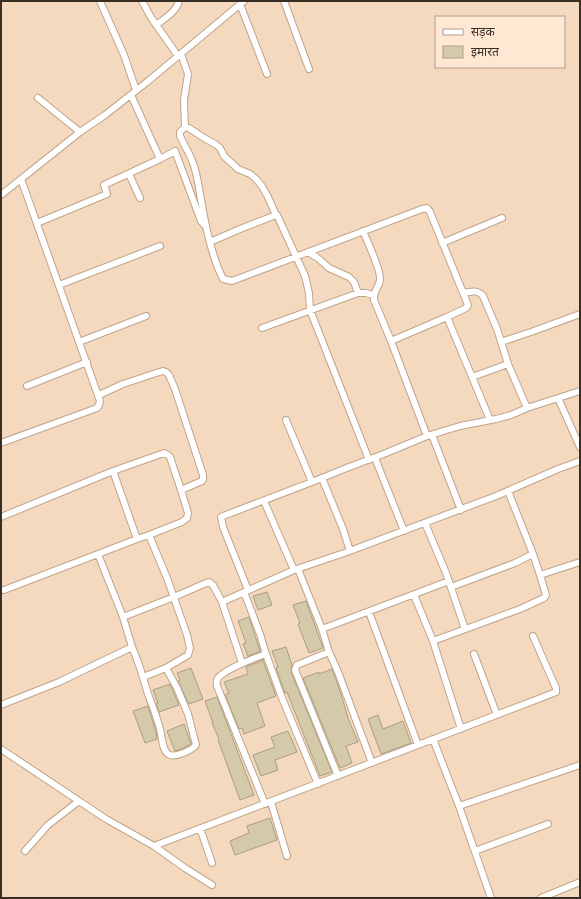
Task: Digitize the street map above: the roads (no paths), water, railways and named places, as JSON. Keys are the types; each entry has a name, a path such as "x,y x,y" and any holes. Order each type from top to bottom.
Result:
{"street":[{"path":"100,1 124,55 136,90"},
{"path":"142,1 156,25 180,55 188,74 184,100 185,127 180,132 180,136 193,163 206,227 219,271 223,279 232,281 426,208 430,212 468,305 466,308 447,317 390,341"},
{"path":"156,25 176,7 179,1"},
{"path":"284,1 309,69"},
{"path":"1,195 80,132 131,95 242,3 267,74"},
{"path":"131,95 160,159"},
{"path":"38,98 80,132"},
{"path":"185,127 189,128 220,148 224,156 238,169 250,174 256,179 267,195 305,276 310,293 310,310 372,459 404,531"},
{"path":"37,223 107,194 104,185 175,151 200,221 206,227"},
{"path":"129,174 140,198"},
{"path":"1,443 97,408 100,401 21,179"},
{"path":"210,242 276,215"},
{"path":"442,243 502,218"},
{"path":"363,231 381,278 373,296 374,300 461,510"},
{"path":"59,285 160,246"},
{"path":"308,252 329,268 349,277 354,282 358,293"},
{"path":"463,293 475,291 480,292 483,296 508,364 527,408"},
{"path":"262,328 358,293 366,292 373,296"},
{"path":"501,342 580,314"},
{"path":"79,342 146,316"},
{"path":"447,317 490,420"},
{"path":"26,386 87,362"},
{"path":"472,376 508,364"},
{"path":"99,395 123,384 163,371 169,375 203,475 202,481 181,490"},
{"path":"318,784 282,698 221,518 430,435 460,426 512,415 527,408 580,390"},
{"path":"558,398 580,447"},
{"path":"286,420 312,482"},
{"path":"1,517 113,471 164,453 170,457 174,466 188,513 187,518 182,522 4,590"},
{"path":"222,602 296,569 350,551 461,510 580,461"},
{"path":"113,471 137,539"},
{"path":"322,478 343,529 350,551"},
{"path":"433,641 520,608 544,598 546,595 533,554 508,491"},
{"path":"264,500 322,629 329,652 372,763"},
{"path":"425,523 450,584 466,629"},
{"path":"143,677 166,668 188,655 190,648 174,597 149,535"},
{"path":"98,554 123,617 156,714 164,747 167,754 171,756 193,748 196,745 188,714 177,688 166,668"},
{"path":"322,629 414,595 515,563 533,554"},
{"path":"540,575 580,562"},
{"path":"123,617 209,582 213,585 222,602 242,663"},
{"path":"414,595 433,641 461,729"},
{"path":"368,612 418,745"},
{"path":"154,846 556,692 556,688 533,636"},
{"path":"1,705 58,682 132,647"},
{"path":"329,652 297,665 295,670 338,776"},
{"path":"266,654 242,663 219,676 216,680 217,686 268,803 287,856"},
{"path":"474,654 497,715"},
{"path":"433,739 459,806 491,898"},
{"path":"1,749 106,819 154,846 212,885"},
{"path":"459,806 580,765"},
{"path":"26,851 48,825 79,801"},
{"path":"475,851 548,824"},
{"path":"200,828 212,863"},
{"path":"541,898 580,882"}]}
